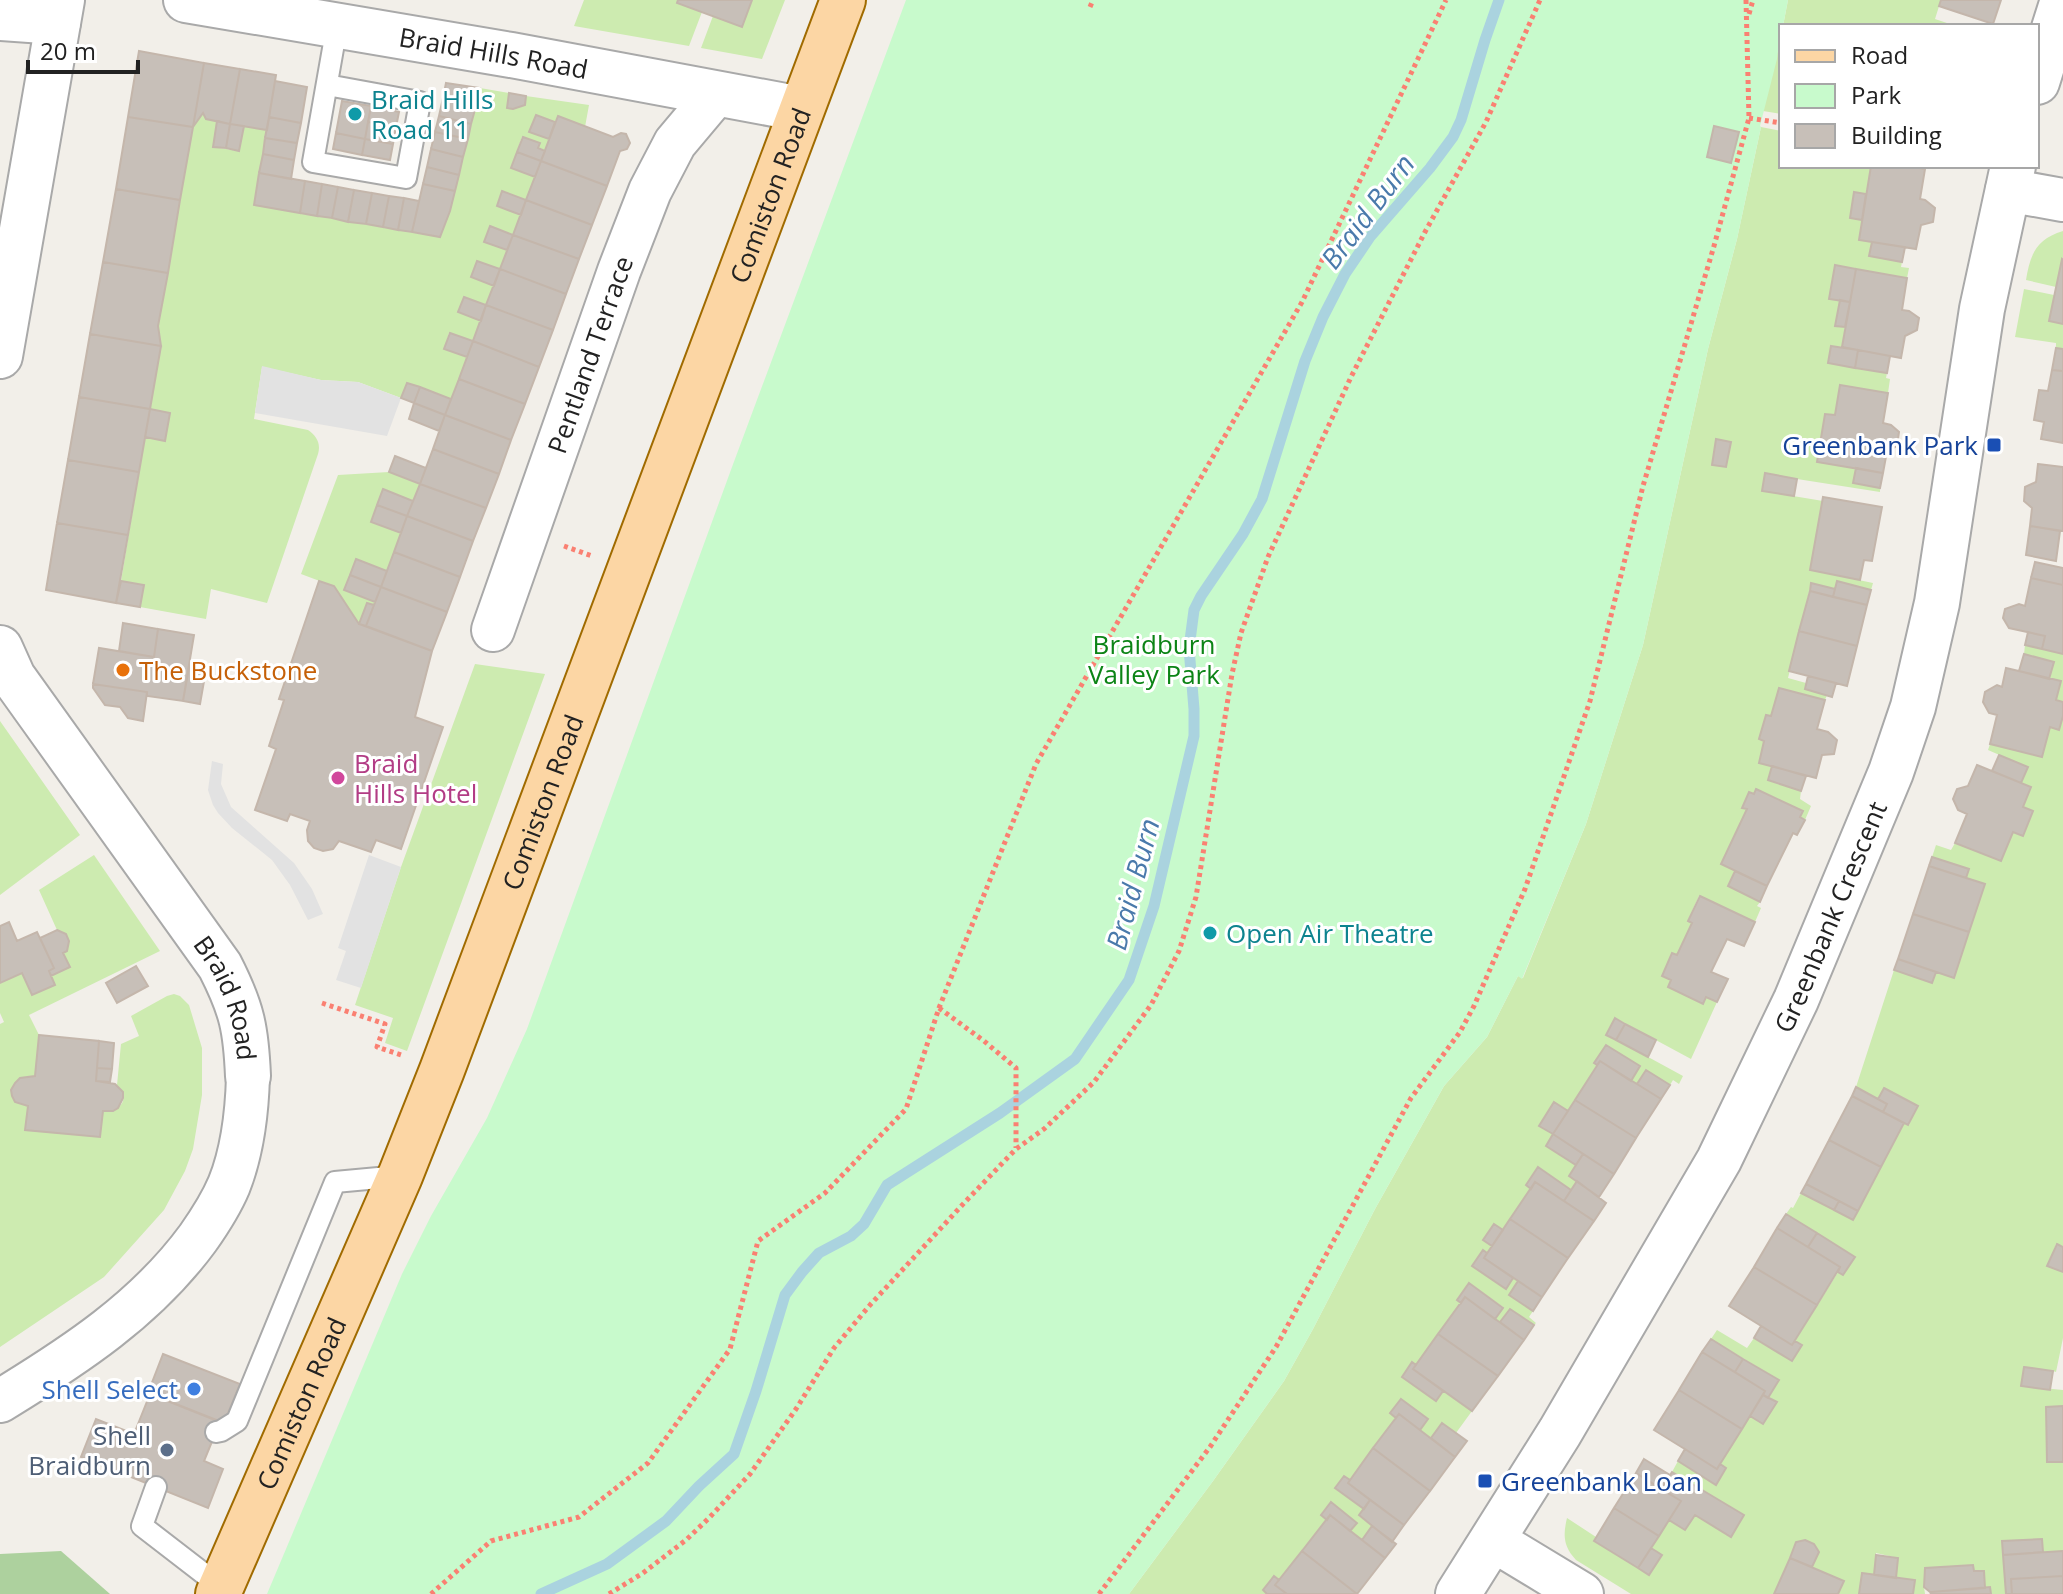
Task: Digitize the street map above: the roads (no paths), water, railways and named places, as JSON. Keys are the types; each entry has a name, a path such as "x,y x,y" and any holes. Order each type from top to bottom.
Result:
{"main road":[{"name":"Comiston Road","path":"220,1590 400,1176 442,1070 843,0"}],"street":[{"name":"Braid Hills Road","path":"186,0 526,57 801,109"},
{"path":"2039,76 2063,0"},
{"path":"0,18 60,11 0,356"},
{"name":"Pentland Terrace","path":"493,630 650,191 675,143 717,93"},
{"path":"2010,178 2063,200"},
{"name":"Greenbank Crescent","path":"1458,1594 1615,1340 1719,1160 1796,1000 1895,762 1913,707 1937,603 1982,309 2010,178"},
{"name":"Braid Road","path":"0,648 13,677 220,966 245,1026 248,1076 247,1113 229,1184 213,1216 192,1246 163,1280 109,1329 0,1401"},
{"path":"1493,1540 1582,1594"}],"lane":[{"path":"327,85 420,102 406,178 313,162 337,26"},
{"path":"216,1432 237,1421 335,1182 400,1176"},
{"path":"156,1487 142,1526 220,1590"}],"waterway":[{"name":"Braid Burn","path":"541,1594 607,1564 666,1521 734,1454 785,1295 802,1272 819,1253 851,1236 864,1224 887,1185 1000,1113 1075,1059 1129,980 1154,906 1194,736 1189,648 1194,610 1262,499 1305,361 1345,274 1370,237 1453,137 1499,0"}],"place":[{"name":"Braid Hills Road 11","path":"355,114"},
{"name":"Greenbank Park","path":"1994,445"},
{"name":"The Buckstone","path":"123,670"},
{"name":"Braid Hills Hotel","path":"338,778"},
{"name":"Open Air Theatre","path":"1210,933"},
{"name":"Shell Select","path":"194,1389"},
{"name":"Shell Braidburn","path":"167,1450"},
{"name":"Greenbank Loan","path":"1485,1481"}],"park label":[{"name":"Braidburn Valley Park","path":"1154,659"}]}
